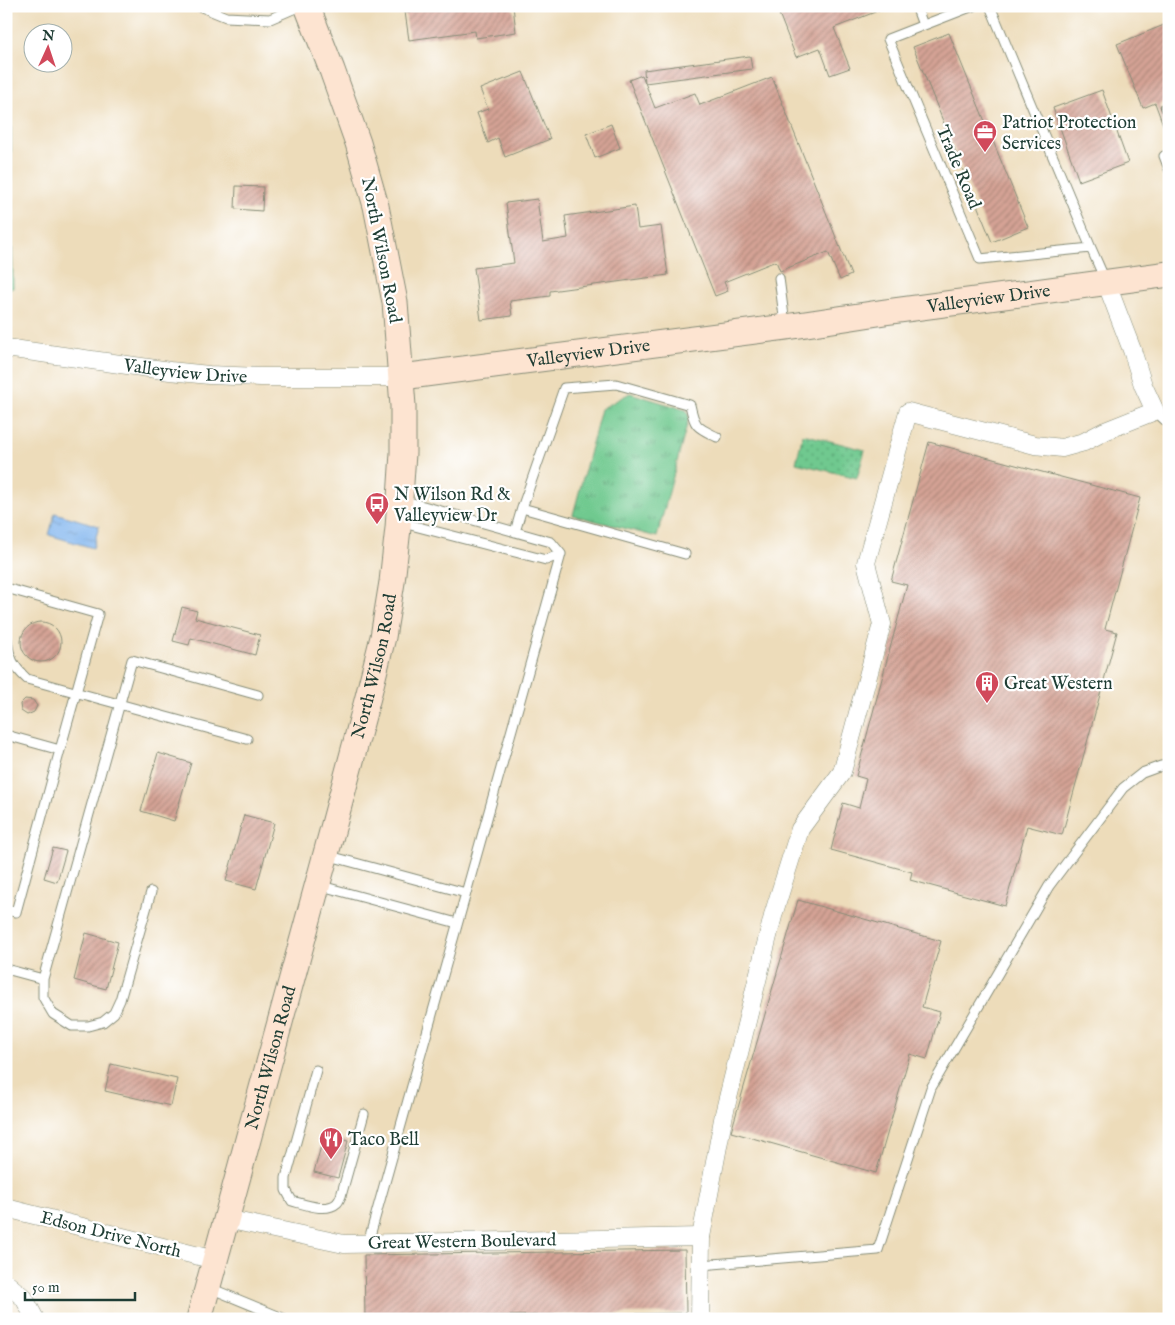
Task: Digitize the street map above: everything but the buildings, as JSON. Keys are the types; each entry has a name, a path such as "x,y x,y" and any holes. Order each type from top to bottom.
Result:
{"main road":[{"name":"North Wilson Road","path":"199,1319 318,885 383,637 392,582 400,511 403,445 402,377 395,302 376,206 358,144 307,6"},
{"name":"Valleyview Drive","path":"402,377 786,327 1169,274"}],"street":[{"path":"700,1319 701,1237 724,1114 774,912 800,829 842,772 882,624 866,563 908,412 1035,445 1062,448 1084,442 1104,431 1155,411 1143,384 1106,282"},
{"name":"Valleyview Drive","path":"6,348 209,375 402,377"},
{"name":"Edson Drive North","path":"6,1208 215,1260"},
{"name":"Great Western Boulevard","path":"226,1219 344,1244 701,1237"},
{"path":"6,1283 24,1298 35,1319"}],"lane":[{"path":"199,6 226,17 270,19 300,6"},
{"path":"916,6 923,25 974,6"},
{"path":"990,6 1106,282"},
{"name":"Trade Road","path":"923,25 888,38 980,259 1091,248"},
{"path":"1164,156 1169,170"},
{"path":"779,278 786,327"},
{"path":"515,532 564,388 616,384 690,405 693,420 698,428 717,437"},
{"path":"1155,411 1169,424"},
{"path":"522,508 685,554"},
{"path":"400,511 515,532 551,542 561,554"},
{"path":"400,511 546,560 561,554"},
{"path":"368,1243 561,554"},
{"path":"6,588 98,614 16,912 6,910"},
{"path":"7,638 9,654 16,669 27,679 247,740"},
{"path":"151,892 120,1000 114,1013 103,1022 88,1026 72,1026 53,1014 43,997 43,979 132,660 258,695"},
{"path":"6,735 60,750"},
{"path":"701,1265 878,1250 931,1088 1049,886 1124,788 1142,773 1169,765"},
{"path":"326,855 466,893"},
{"path":"318,885 457,923"},
{"path":"6,969 43,979"},
{"path":"316,1070 286,1178 286,1190 292,1201 317,1208 337,1203 341,1196 364,1114"},
{"path":"208,1287 285,1319"}],"green space":[{"path":"6,49 10,60 13,288 6,289"},
{"path":"630,393 686,410 689,417 657,537 573,515 601,409"},
{"path":"803,434 865,450 857,478 796,463"}],"water":[{"path":"55,513 99,526 93,548 49,535"}],"place":[{"name":"Patriot Protection Services","path":"985,153"},
{"name":"N Wilson Rd & Valleyview Dr","path":"377,525"},
{"name":"Great Western","path":"987,704"},
{"name":"Taco Bell","path":"331,1160"}]}
